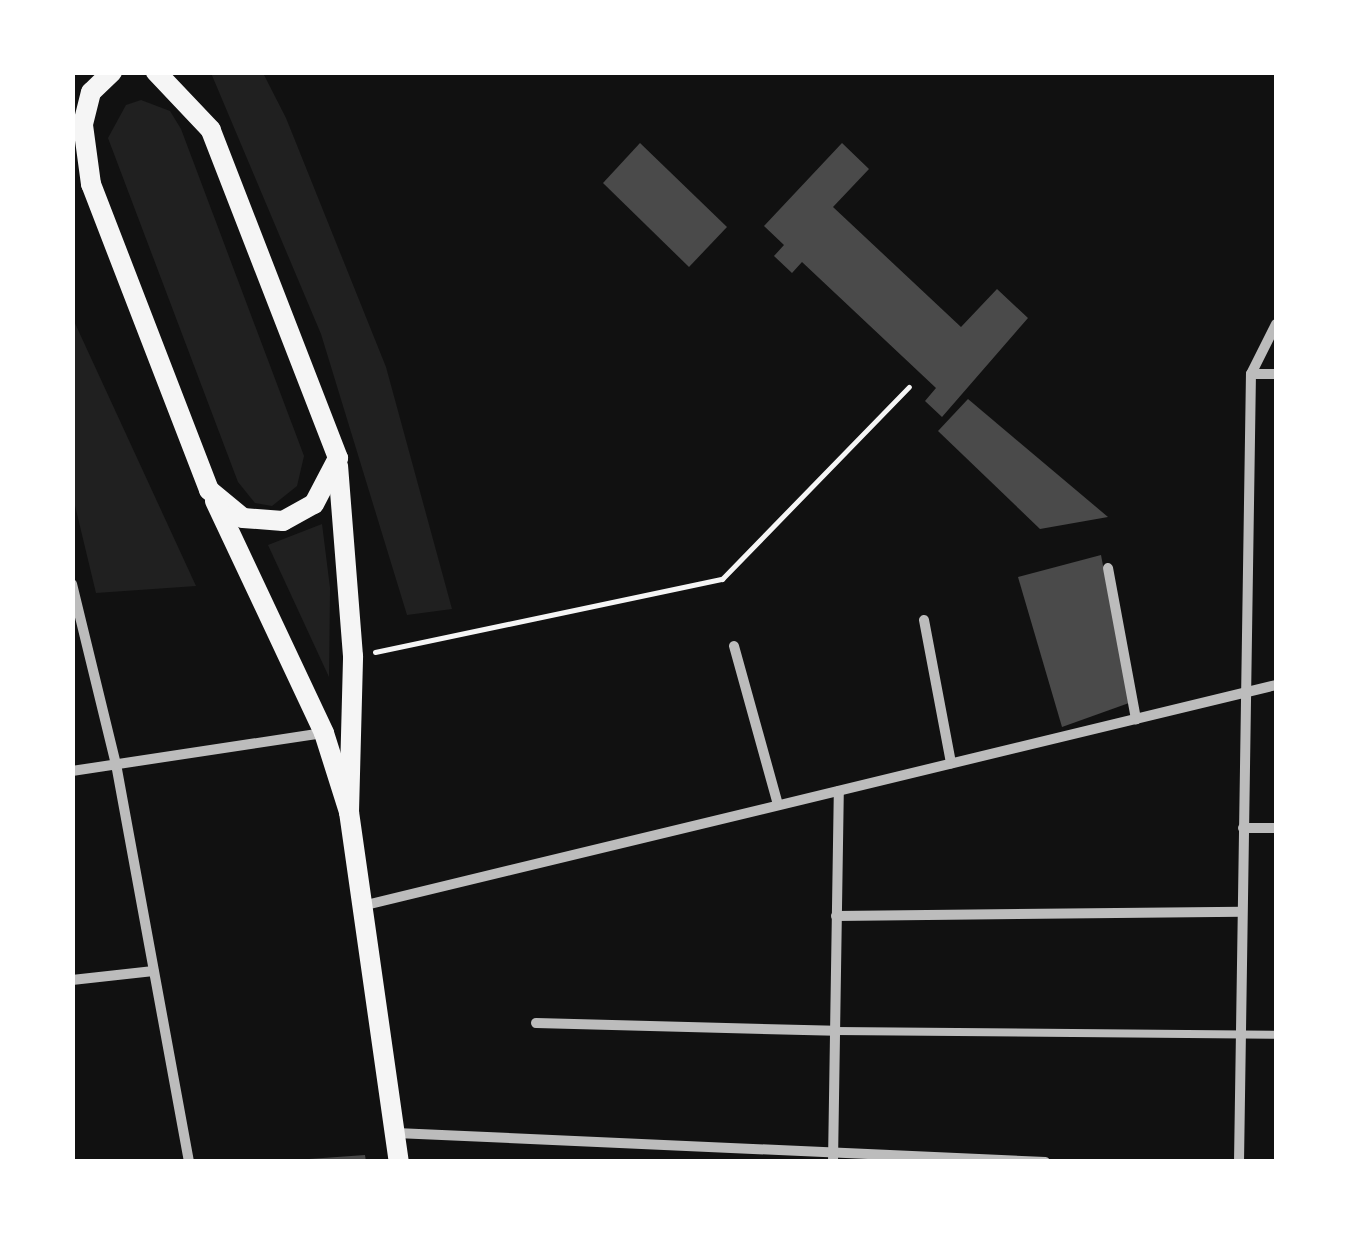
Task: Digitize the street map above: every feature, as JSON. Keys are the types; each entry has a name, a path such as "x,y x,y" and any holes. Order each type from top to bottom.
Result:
{"main road":[{"path":"90,184 85,113 112,72"},
{"path":"156,72 211,130 338,458 353,656 349,812"},
{"path":"72,139 210,490 324,732 349,812 366,905 400,1162"},
{"path":"210,490 243,518 283,521 314,504 338,458"}],"street":[{"path":"1240,1162 1251,374 1276,324"},
{"path":"1251,374 1276,374"},
{"path":"1108,568 1136,718"},
{"path":"72,584 116,764 188,1162"},
{"path":"924,620 951,763"},
{"path":"734,646 778,805"},
{"path":"366,905 1276,685"},
{"path":"72,771 324,732"},
{"path":"833,1157 838,791"},
{"path":"1243,828 1276,828"},
{"path":"836,916 1242,912"},
{"path":"72,980 154,971"},
{"path":"536,1023 835,1031"},
{"path":"396,1133 833,1157 1045,1162"}],"lane":[{"path":"835,1031 1276,1035"}],"path":[{"path":"353,656 722,579 909,387"}],"shaded area":[{"path":"211,73 263,73 286,118 386,367 452,609 407,615 321,334"},
{"path":"141,100 170,111 181,129 304,456 297,486 272,506 255,503 238,482 108,138 126,105"},
{"path":"72,319 196,586 96,593 73,497"},
{"path":"322,524 330,588 329,677 268,545"}],"building":[{"path":"640,143 727,227 689,267 603,183"},
{"path":"842,143 869,169 833,207 961,327 997,289 1028,318 942,417 925,401 936,388 802,262 792,273 774,256 784,245 764,226"},
{"path":"968,399 1108,517 1040,529 938,431"},
{"path":"1101,555 1129,703 1062,727 1018,577"},
{"path":"365,1155 366,1162 309,1162 309,1159"}]}
